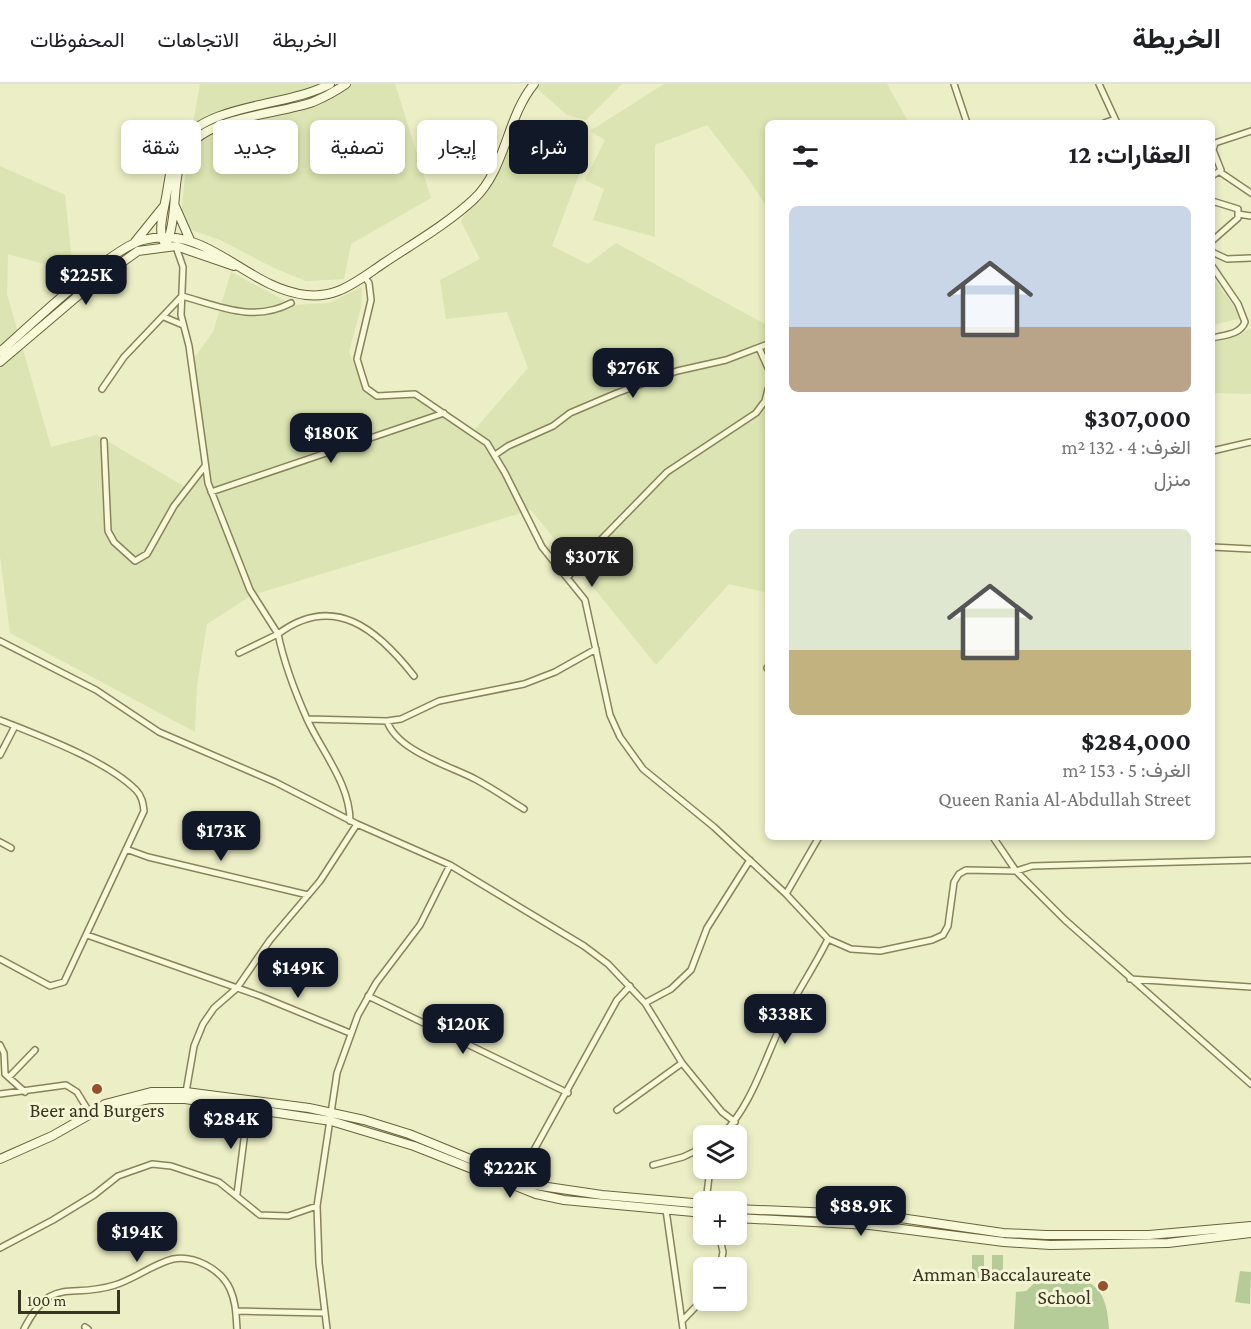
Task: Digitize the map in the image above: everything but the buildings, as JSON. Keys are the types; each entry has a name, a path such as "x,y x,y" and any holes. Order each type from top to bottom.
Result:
{"main road":[{"path":"164,241 165,205 176,152 196,128 230,114 308,94 330,84"},
{"path":"164,241 174,202 177,176 185,151 206,132 313,102 346,84"},
{"path":"135,242 190,240 221,254 273,285 305,295 340,290 447,220 477,196 492,174 519,106 534,84"},
{"path":"174,202 181,224 190,240"},
{"path":"0,352 101,266 135,242 165,205"},
{"path":"0,362 127,257 164,241 241,268"},
{"path":"0,1159 22,1151 93,1113 105,1104 137,1094 186,1092 332,1117 414,1146 536,1194 564,1200 693,1212"},
{"path":"93,1113 163,1098 364,1120 409,1134 518,1179 544,1186 602,1195 693,1202"},
{"path":"747,1209 880,1215 1003,1233 1046,1235 1149,1235 1251,1226"},
{"path":"747,1219 897,1227 1004,1242 1050,1245 1168,1243 1251,1233"}],"street":[{"path":"954,84 966,120"},
{"path":"1099,84 1116,120"},
{"path":"1215,144 1251,131"},
{"path":"1215,150 1220,172 1251,193"},
{"path":"1215,174 1220,172"},
{"path":"1215,202 1238,209 1238,218 1215,237"},
{"path":"1238,214 1251,216"},
{"path":"176,246 183,267 183,325 189,346 205,466 211,492 250,590 278,634 282,654 307,719 342,786 350,806 353,823 320,881 270,940 237,988 214,1008 196,1037 186,1092"},
{"path":"1215,253 1227,259 1251,258"},
{"path":"1215,270 1242,310 1245,322 1236,332 1215,337"},
{"path":"364,276 369,283 371,300 357,359 366,388 377,396 415,394 481,437 495,455 538,541 585,600 610,715 626,745 643,769 750,860 828,939 851,949 870,952 932,940 943,934 948,926 954,882 959,874 974,869 1016,871 1032,866 1251,860"},
{"path":"182,296 231,312 268,311 291,303"},
{"path":"102,389 124,357 182,296"},
{"path":"164,317 183,325"},
{"path":"495,455 508,446 553,426 570,414 617,393 677,371 726,360 765,345"},
{"path":"759,348 765,361"},
{"path":"568,577 587,554 667,471 756,413 765,401"},
{"path":"211,492 444,413"},
{"path":"104,441 108,531 114,542 135,561 147,554 174,506 205,466"},
{"path":"1215,451 1251,442"},
{"path":"1215,547 1251,549"},
{"path":"239,653 306,618 331,615 347,619 381,640 414,676"},
{"path":"0,641 96,690 159,732 275,782 353,823 450,866 584,946 608,964 645,1003 682,1062 722,1112 735,1122"},
{"path":"307,719 387,721 401,719 439,702 531,682 596,649"},
{"path":"0,720 90,760 137,791 143,802 144,811 69,975 59,986 50,986 33,979 0,959"},
{"path":"387,721 393,733 422,754 476,780 524,809"},
{"path":"0,755 15,726"},
{"path":"786,894 817,840"},
{"path":"995,840 1016,871 1065,920 1251,1084"},
{"path":"0,842 11,848"},
{"path":"126,849 148,857 308,895"},
{"path":"645,1003 671,989 691,970 707,928 750,860"},
{"path":"327,1329 319,1263 317,1206 332,1117 333,1092 350,1033 368,996 420,925 450,866"},
{"path":"87,935 237,988 350,1033"},
{"path":"732,1125 785,1015 828,939"},
{"path":"1130,979 1251,987"},
{"path":"518,1179 568,1093 617,1000 630,986"},
{"path":"368,996 568,1093"},
{"path":"0,1046 4,1056 4,1072 25,1092"},
{"path":"9,1077 35,1050"},
{"path":"617,1110 682,1062"},
{"path":"0,1094 70,1086 93,1113"},
{"path":"237,1194 248,1108"},
{"path":"653,1165 693,1152"},
{"path":"0,1248 53,1221 118,1176 140,1167 161,1164 193,1172 219,1182 237,1194 252,1211 268,1217 288,1216 317,1206"},
{"path":"666,1210 683,1329"},
{"path":"24,1329 41,1301 50,1295 71,1290 111,1287 129,1281 160,1264 181,1258 199,1262 217,1273 230,1288 237,1311 237,1329"},
{"path":"682,1321 693,1310"},
{"path":"237,1311 325,1314"}],"green space":[{"path":"200,84 395,84 417,154 417,174 423,174 431,198 351,244 344,279 306,281 274,268 220,240 180,226 185,174 201,174 201,120 194,120"},
{"path":"532,84 622,84 586,120 567,115"},
{"path":"664,84 887,84 907,120 765,120 765,204 748,178 707,125 655,145 655,237 593,220 604,189 585,180 605,140 590,131"},
{"path":"509,143 509,174 579,174 552,246 588,264 616,243 765,324 765,592 729,584 656,665 531,510 252,595 207,624 197,685 195,732 10,633 0,556 0,166 65,195 73,272 8,254 7,294 51,447 97,435 187,488 207,462 192,361 213,332 231,272 293,305 329,303 362,287 361,307 349,352 365,392 412,395 471,434 528,368 507,312 446,319 440,280 480,259 461,221 490,174 497,174 497,162"},
{"path":"1215,281 1243,318 1215,324"},
{"path":"1251,328 1251,394 1215,393 1215,341 1239,335"},
{"path":"972,1255 984,1255 984,1279 972,1279"},
{"path":"992,1255 1003,1255 1003,1279 992,1279"},
{"path":"1240,1271 1251,1272 1250,1304 1235,1302"},
{"path":"1063,1274 1085,1281 1099,1291 1106,1307 1109,1329 1014,1329 1016,1292 1026,1291 1040,1278"}],"place":[{"name":"Beer and Burgers","path":"97,1089"},
{"name":"Amman Baccalaureate School","path":"1103,1286"}]}
